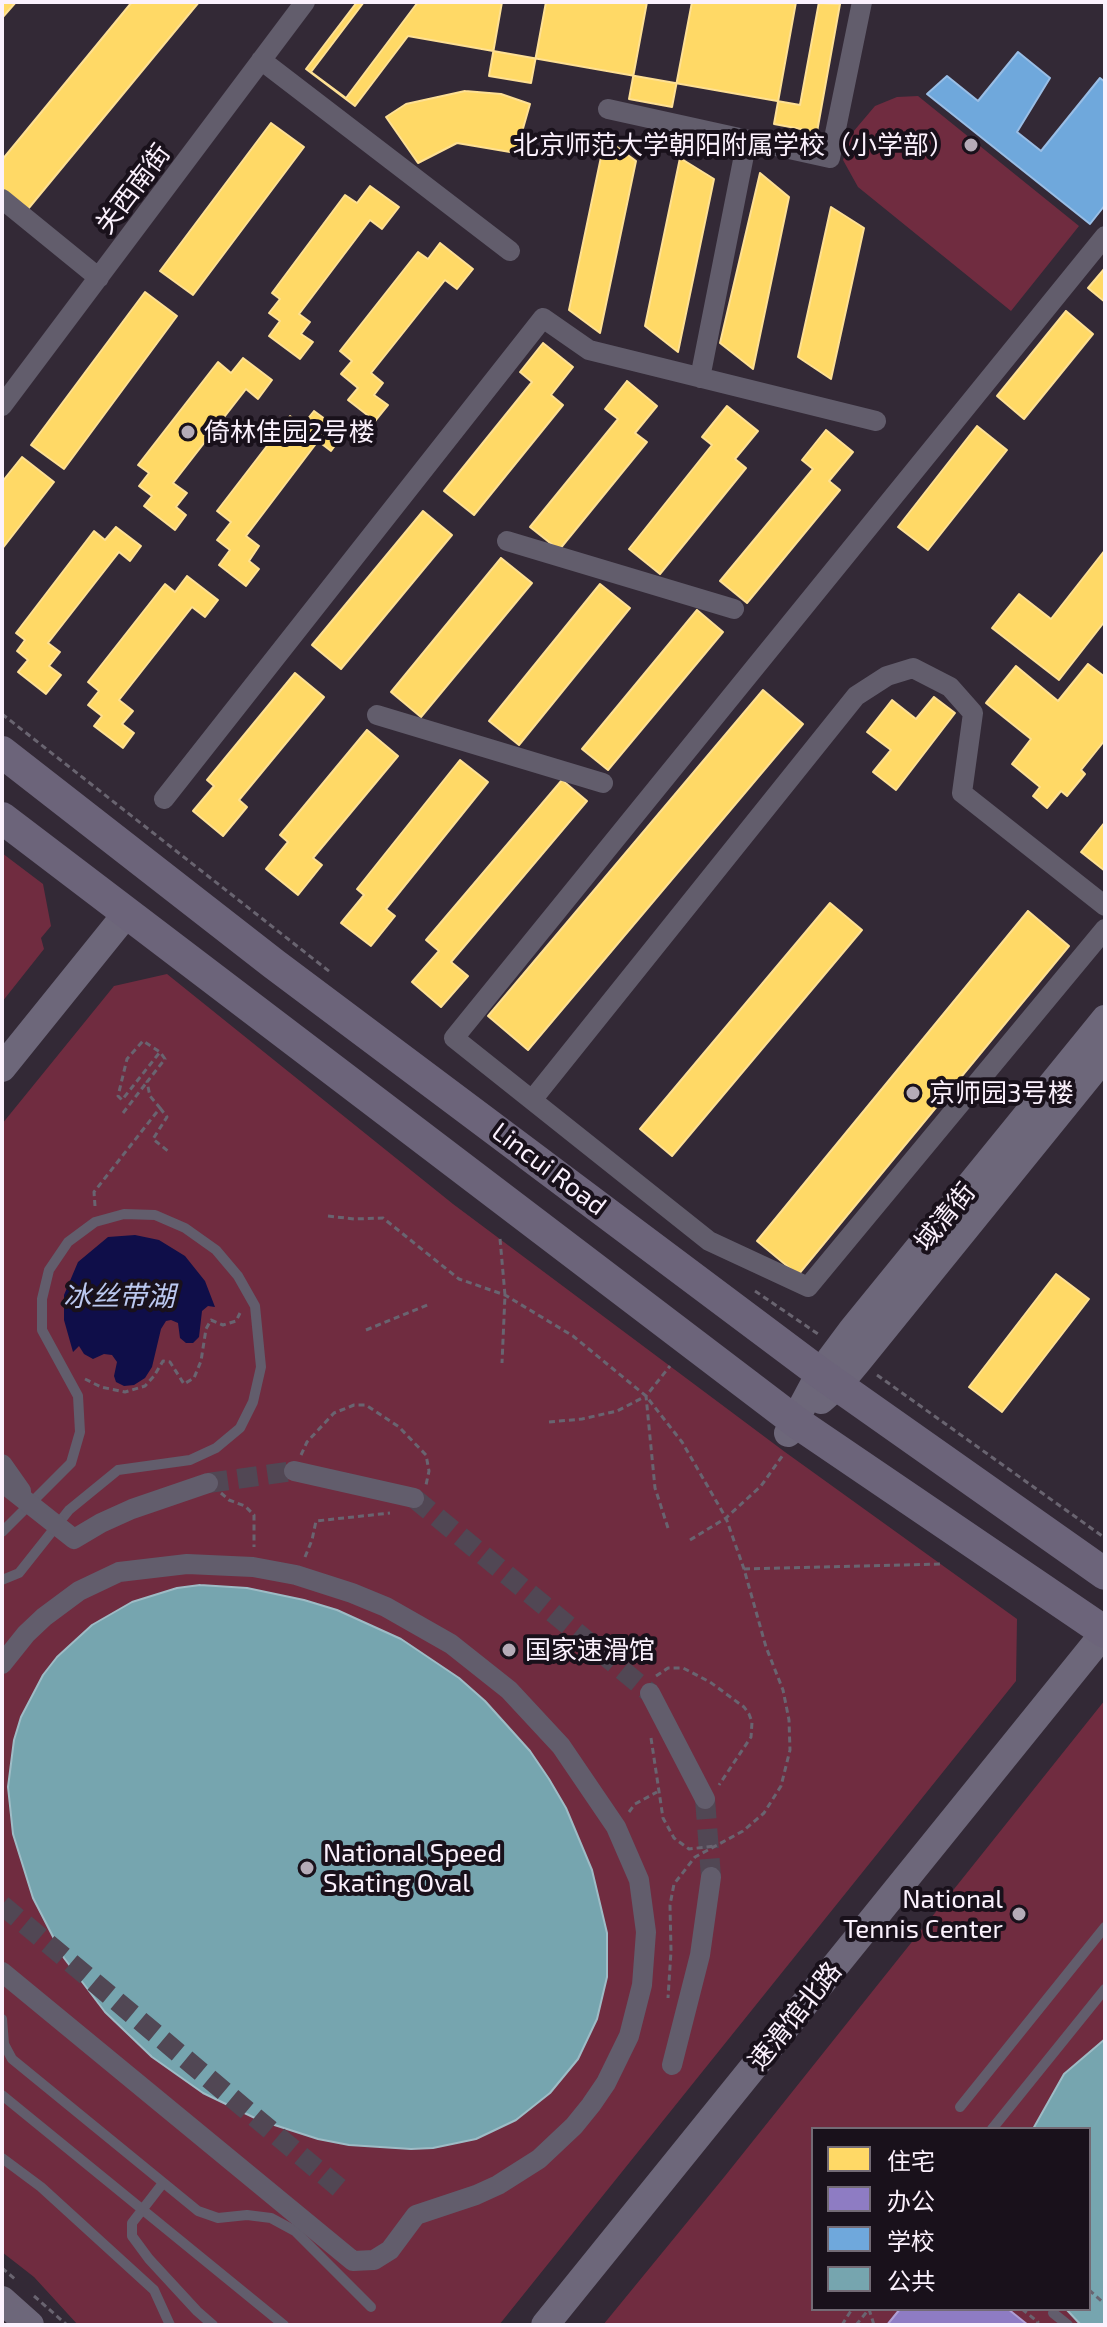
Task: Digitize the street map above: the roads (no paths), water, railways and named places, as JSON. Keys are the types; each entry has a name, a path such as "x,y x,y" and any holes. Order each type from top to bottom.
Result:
{"main road":[{"name":"Lincui Road","path":"2,752 274,964 829,1379 1105,1574"},
{"name":"Lincui Road","path":"2,818 747,1385 790,1436 850,1459 1105,1632"},
{"path":"747,1385 781,1343"},
{"path":"850,1459 881,1415"},
{"path":"1045,1591 1074,1552"}],"street":[{"name":"关西南街","path":"2,406 305,2"},
{"path":"608,109 830,158 862,2"},
{"path":"261,60 510,251"},
{"path":"700,378 747,140"},
{"path":"2,199 99,278"},
{"path":"1105,236 454,1038 709,1241 808,1287 1105,929"},
{"path":"164,799 543,318 589,350 876,421"},
{"path":"507,541 734,609"},
{"path":"532,1100 856,696 887,676 913,668 950,687 973,713 962,793 1105,906"},
{"path":"377,715 603,783"},
{"path":"2,1068 127,913"},
{"name":"域清街","path":"790,1436 829,1379 1105,1019"},
{"name":"域清街","path":"829,1379 1105,1056"},
{"path":"2,1464 30,1504"},
{"path":"294,1471 420,1493"},
{"path":"2,1482 74,1539 132,1509 212,1486"},
{"path":"2,1664 44,1617 79,1591 119,1572 187,1564 253,1567 296,1575 386,1607 440,1638 481,1667 518,1699 561,1746 616,1827 639,1880 646,1932 637,2011 629,2036 606,2083 574,2126 539,2159 487,2190 416,2215 390,2250 374,2260 353,2261 2,1972"},
{"name":"速滑馆北路","path":"545,2325 1105,1632"},
{"path":"650,1693 705,1799"},
{"path":"672,2065 700,1955 711,1877"},
{"path":"2,2300 30,2325"}],"lane":[{"path":"2,1532 71,1463 80,1432 78,1396 42,1330 42,1299 49,1270 68,1242 95,1222 124,1214 155,1215 185,1228 216,1250 238,1276 255,1306 261,1367 253,1402 240,1428 216,1448 190,1460 118,1470 69,1510 19,1573 2,1580"},
{"path":"960,2107 1105,1927"},
{"path":"994,2127 1105,1989"},
{"path":"2,2019 4,2044 12,2059 198,2211 218,2218 247,2215 271,2218 295,2231 371,2307"},
{"path":"2,2095 284,2325"},
{"path":"2,2158 41,2187 154,2290 170,2325"},
{"path":"163,2183 132,2223 132,2236 149,2259 213,2325"},
{"path":"1053,2313 1068,2325"}],"water":[{"name":"冰丝带湖","path":"135,1235 159,1240 185,1256 205,1281 215,1307 208,1306 202,1311 199,1337 193,1343 186,1343 180,1338 178,1323 166,1321 161,1329 152,1367 145,1378 134,1385 124,1386 116,1382 117,1362 112,1355 104,1354 93,1359 84,1354 79,1346 73,1352 64,1320 64,1295 78,1262 108,1237"}],"tunnel":[{"path":"208,1483 294,1471"},
{"path":"414,1498 650,1693"},
{"path":"705,1799 711,1877"},
{"path":"2,1905 343,2191"}],"place":[{"name":"北京师范大学朝阳附属学校（小学部）","path":"971,145"},
{"name":"倚林佳园2号楼","path":"188,432"},
{"name":"京师园3号楼","path":"913,1093"},
{"name":"国家速滑馆","path":"509,1650"},
{"name":"National Speed Skating Oval","path":"307,1868"},
{"name":"National Tennis Center","path":"1019,1914"}]}
